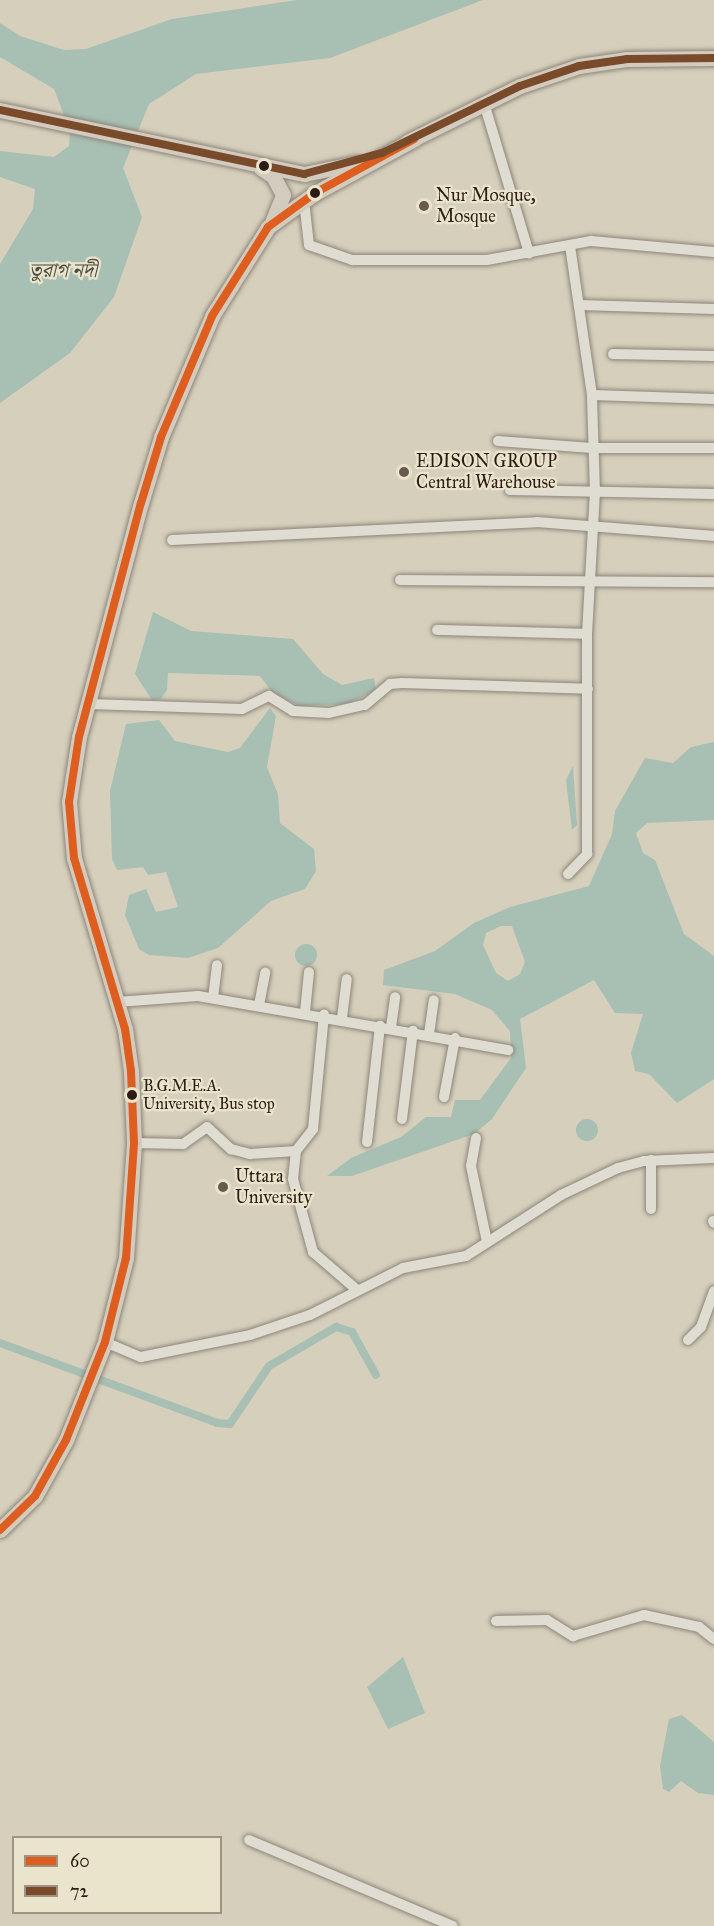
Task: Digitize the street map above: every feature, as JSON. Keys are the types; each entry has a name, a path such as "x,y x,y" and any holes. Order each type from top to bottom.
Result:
{"highway":[{"path":"268,227 304,201 414,139 484,103 579,66 714,58"},
{"path":"0,110 304,174 355,164 414,139"},
{"path":"0,1530 50,1471 87,1391 103,1346 126,1258 134,1143 131,1071 117,1002 69,833 73,767 161,437 212,316 268,227 283,195 273,176 253,162"}],"street":[{"path":"484,103 529,253"},
{"path":"304,201 309,246 326,254 370,261 452,263 529,253 591,241 714,252"},
{"path":"568,874 587,854 587,633 595,493 592,395 570,246"},
{"path":"579,305 714,309"},
{"path":"613,354 714,356"},
{"path":"592,395 714,399"},
{"path":"498,441 592,448 714,448"},
{"path":"510,490 714,495"},
{"path":"172,540 336,529 592,524 714,536"},
{"path":"400,580 714,582"},
{"path":"437,630 587,633"},
{"path":"89,704 242,709 269,696 293,711 329,713 365,705 390,684 588,689"},
{"path":"213,998 217,965"},
{"path":"305,1012 309,972"},
{"path":"259,1005 265,973"},
{"path":"342,1018 347,979"},
{"path":"367,1142 386,1027 395,997"},
{"path":"117,1002 213,998 342,1018 508,1050"},
{"path":"429,1034 434,1000"},
{"path":"324,1015 313,1129 296,1151 293,1179 313,1252 357,1290"},
{"path":"402,1119 413,1031"},
{"path":"444,1097 455,1038"},
{"path":"134,1143 183,1144 207,1128 231,1149 250,1154 296,1151"},
{"path":"476,1138 471,1166 487,1242"},
{"path":"103,1346 141,1357 214,1344 310,1315 357,1290 418,1263 466,1256 571,1190 651,1160 714,1158"},
{"path":"651,1160 651,1209"},
{"path":"688,1340 701,1327 714,1291"},
{"path":"496,1621 547,1620 573,1636 644,1615 699,1627 714,1639"},
{"path":"249,1840 453,1926"}],"water":[{"name":"তুরাগ নদী","path":"297,0 483,0 330,58 196,74 149,104 123,168 142,217 114,297 70,353 0,403 0,264 33,209 35,189 0,177 0,151 54,157 69,146 70,131 54,89 0,57 0,23 20,36 64,50 86,49 172,19"},
{"path":"153,612 191,631 293,639 323,674 342,685 374,678 376,690 348,704 299,706 272,692 260,676 168,673 167,690 161,699 152,700 135,674"},
{"path":"270,708 276,716 267,767 278,794 280,823 314,849 316,871 305,889 271,901 218,948 188,958 149,955 139,949 125,915 129,895 146,889 156,912 178,907 166,872 148,875 143,867 117,870 112,859 110,791 126,724 159,720 175,741 228,752 240,748"},
{"path":"714,742 714,820 647,823 636,833 643,853 655,860 684,934 714,956 714,1079 677,1103 649,1074 635,1071 631,1053 643,1014 615,1013 594,980 520,1019 526,1068 492,1119 474,1134 352,1176 327,1176 351,1158 401,1137 426,1117 451,1117 455,1100 480,1100 511,1058 510,1031 492,1010 455,994 383,985 384,970 435,951 474,923 510,907 589,886 612,834 615,811 645,758 673,763 691,747","holes":["501,926 512,926 525,962 520,974 508,981 496,973 483,945 486,933"]},
{"path":"573,766 577,825 572,830 566,780"},
{"path":"306,944 314,947 317,955 314,963 306,966 298,963 295,955 298,947"},
{"path":"587,1119 595,1122 598,1130 595,1138 587,1141 579,1138 576,1130 579,1122"},
{"path":"403,1657 425,1713 388,1729 367,1687"},
{"path":"682,1715 714,1742 714,1795 698,1793 681,1781 669,1792 663,1789 660,1766 669,1719"}],"waterway":[{"path":"0,1343 217,1423 230,1424 269,1366 336,1327 352,1332 376,1375"}],"transit line":[{"name":"72","path":"0,110 304,174 382,153 520,86 579,66 627,59 714,58"},
{"name":"60","path":"0,1530 35,1496 66,1440 105,1342 126,1258 134,1143 131,1071 125,1029 74,858 69,802 79,737 141,503 161,437 212,316 268,227 315,193 414,139"}],"place":[{"name":"Nur Mosque, Mosque","path":"424,206"},
{"name":"EDISON GROUP Central Warehouse","path":"404,472"},
{"name":"B.G.M.E.A. University, Bus stop","path":"132,1095"},
{"name":"Uttara University","path":"223,1187"}]}
